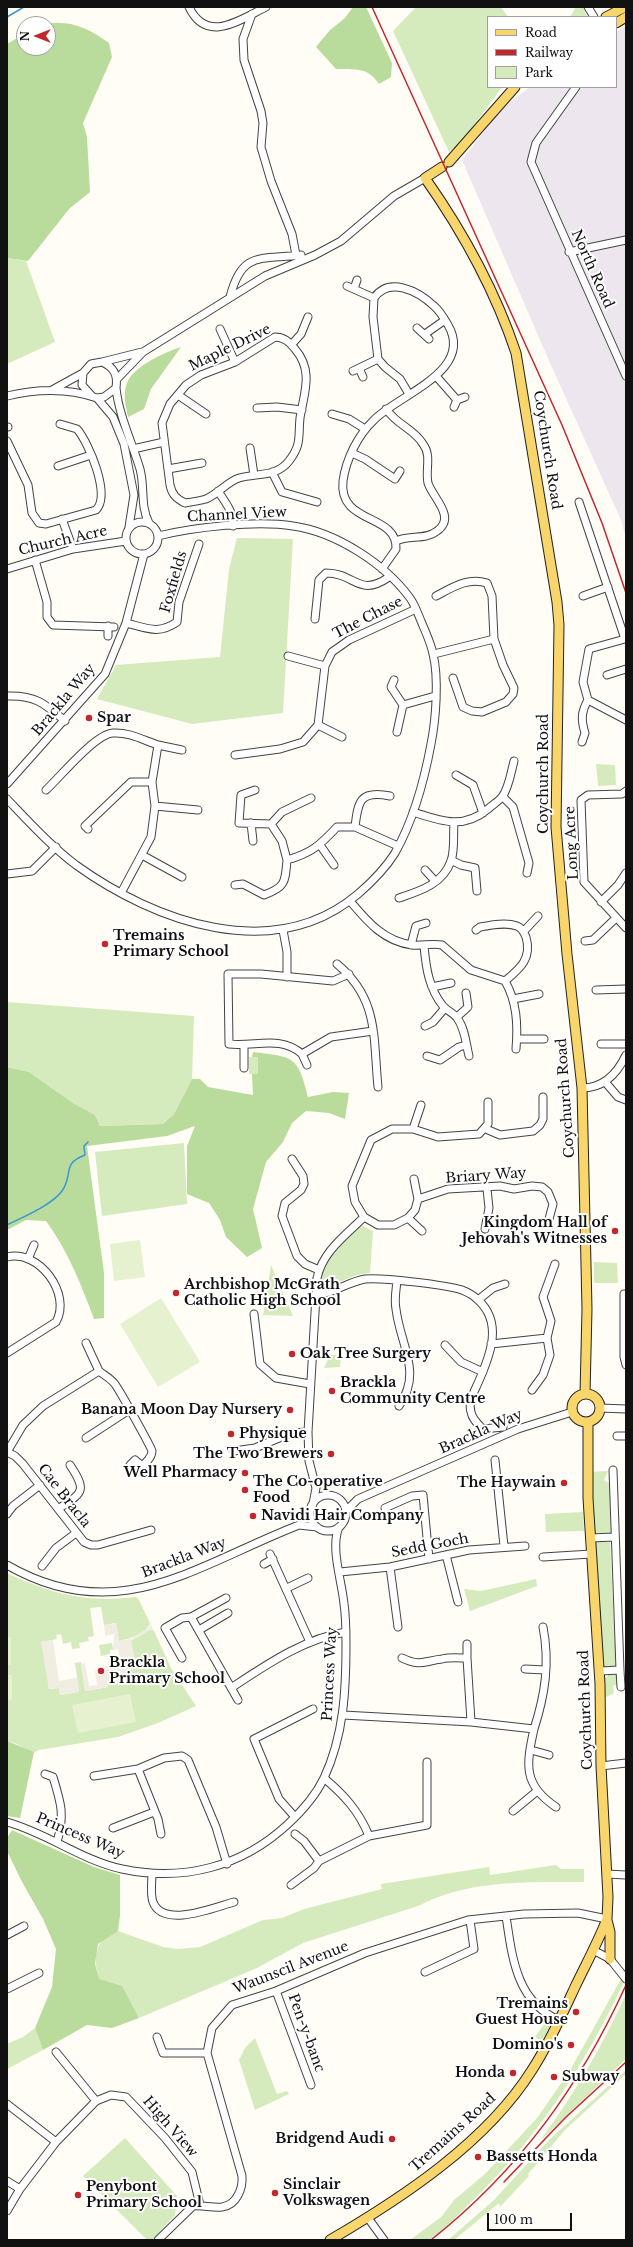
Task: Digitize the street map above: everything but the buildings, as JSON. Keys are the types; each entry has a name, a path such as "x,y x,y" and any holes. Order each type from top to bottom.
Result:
{"main road":[{"path":"608,16 625,7"},
{"path":"617,22 626,17"},
{"path":"425,178 445,164 514,88"},
{"name":"Coychurch Road","path":"425,178 450,213 495,298 516,353 523,387 557,602 559,626 556,827 567,954 582,1088 588,1309 585,1394"},
{"path":"585,1394 596,1398 600,1408 596,1417 588,1422 578,1420 572,1412 574,1400 585,1394"},
{"name":"Coychurch Road","path":"588,1422 587,1460 591,1554 600,1671 601,1766 607,1874 607,1919 593,1950"},
{"path":"607,1919 610,1932 610,1959"},
{"name":"Tremains Road","path":"330,2240 368,2218 442,2166 501,2110 532,2071 593,1950"}],"street":[{"path":"189,7 204,24 218,27 228,26 266,7"},
{"path":"588,7 593,16"},
{"path":"252,14 243,39 244,60 261,111 263,123 261,147 271,181 292,234 296,255"},
{"name":"North Road","path":"575,88 536,143 531,162 534,173 626,376"},
{"path":"117,379 143,352 265,276 321,252 341,241 394,196 425,178"},
{"path":"570,252 626,240"},
{"path":"230,297 238,273 247,263 264,258 321,252"},
{"path":"357,280 351,287 374,298"},
{"path":"382,569 396,549 396,541 390,529 358,514 347,502 344,495 343,483 346,465 365,429 386,409 409,394 436,376 450,359 453,351 452,332 445,320 427,300 404,288 388,286 378,291 374,298 373,317 376,328 376,348 378,359 384,367 400,379 409,394"},
{"path":"292,344 301,334 308,317"},
{"path":"417,328 427,336 445,320"},
{"path":"220,329 235,362"},
{"name":"Maple Drive","path":"218,491 207,499 185,503 172,492 162,423 170,404 186,385 201,375 235,362 276,337 282,337 292,344 300,354 307,371 307,388 300,419 299,445 282,468 272,472"},
{"path":"52,390 72,380 91,364 143,352"},
{"path":"363,377 356,370 378,359"},
{"path":"83,372 82,386 113,417 124,444 134,495 126,540 131,551 136,554 144,554 155,549 158,543 158,536 156,530 149,523 145,515 140,470 118,404 116,388 117,379 115,371 102,362"},
{"path":"436,376 457,400"},
{"path":"7,396 22,392 52,390 94,397 104,397 116,388"},
{"path":"178,395 206,414"},
{"path":"454,407 457,400 465,397"},
{"path":"257,408 277,407 302,410"},
{"path":"386,409 394,420 415,433 424,445 429,461 428,481 444,512 444,519 438,531 432,535 410,536 396,541"},
{"path":"336,417 358,424 365,429"},
{"path":"7,441 28,485 32,513 35,519 46,524 96,510 101,505 102,491 91,455 77,429 60,424"},
{"path":"133,449 164,442"},
{"path":"250,448 254,475"},
{"path":"352,453 365,459 374,467 395,479 400,471"},
{"path":"58,466 91,455"},
{"path":"168,469 202,463"},
{"path":"233,526 234,519 229,507 218,491 238,478 272,472 282,492 317,502"},
{"path":"579,502 626,640 589,649 583,682 588,700 626,720"},
{"path":"62,519 73,549"},
{"path":"129,527 135,523 149,523"},
{"name":"Channel View","path":"7,799 75,864 121,893 164,913 224,930 263,932 283,930 313,921 350,901 370,884 383,869 398,846 423,788 434,728 434,654 416,609 410,599 382,569 350,546 332,537 293,526 233,526 181,531 158,536"},
{"name":"Church Acre","path":"7,569 73,549 126,540"},
{"name":"Foxfields","path":"126,623 155,630 166,630 177,622 179,602 199,544"},
{"name":"Brackla Way","path":"7,784 105,674 126,623 144,554"},
{"path":"35,560 46,602 47,617 49,622 58,626 111,626 108,636"},
{"path":"315,619 319,580 326,573 335,573 367,587 376,585 389,577"},
{"path":"436,596 461,583 477,580 487,584 492,596 494,639 503,665 514,688 513,694 506,702 482,712 472,711 463,707 453,678"},
{"path":"583,596 608,587"},
{"name":"The Chase","path":"318,725 325,666 332,652 349,640 416,609"},
{"path":"434,654 494,639"},
{"path":"288,656 325,666"},
{"path":"607,675 626,669"},
{"path":"394,680 391,687 403,705 397,732"},
{"path":"7,696 35,698 65,720"},
{"path":"403,705 435,696"},
{"path":"582,742 586,733 582,723 582,709 588,700"},
{"path":"235,755 280,750 303,742 318,725 342,737"},
{"path":"46,790 98,739 112,733 126,733 158,745 182,750"},
{"path":"121,893 151,837 155,806 152,782 158,745"},
{"path":"413,812 454,823 468,822 483,813 502,797 514,761"},
{"path":"456,774 473,785 483,813"},
{"path":"88,829 85,826 131,782 152,782"},
{"path":"255,790 241,795 239,823 271,824"},
{"name":"Long Acre","path":"626,791 622,794 588,795 581,800 584,882 626,928"},
{"path":"355,827 358,806 364,798 374,794 390,796"},
{"path":"502,797 513,807 529,863 527,873"},
{"path":"271,824 282,812 311,798"},
{"path":"155,806 198,810"},
{"path":"251,823 252,841"},
{"path":"399,898 428,888 444,873 451,860 454,823"},
{"path":"236,885 243,884 264,895 278,890 285,882 287,860 282,841 271,824"},
{"path":"287,860 306,855 320,845 337,827 355,827 398,846"},
{"path":"320,845 334,865"},
{"path":"7,874 32,870 56,847"},
{"path":"142,855 182,877"},
{"path":"451,860 461,865 475,868 477,891"},
{"path":"425,870 435,881"},
{"path":"601,902 618,885 626,873"},
{"path":"350,901 381,933 391,940 411,945 442,945 453,953 464,966 471,970 505,981 513,999 517,1020 516,1049"},
{"path":"524,931 538,916"},
{"path":"584,941 593,940 616,918"},
{"path":"411,945 416,926 426,923"},
{"path":"476,930 480,927 511,924 518,926 524,931 528,946 527,959 523,965 505,981"},
{"path":"283,930 287,952 287,976"},
{"path":"424,946 425,964 432,987 445,1008 457,1017 469,1056"},
{"path":"337,964 349,974 365,996 373,1031 378,1087"},
{"path":"307,1064 302,1054 290,1045 282,1043 244,1046 229,1044 228,974 287,976 333,981 349,974"},
{"path":"432,987 451,983"},
{"path":"596,990 606,991 626,989"},
{"path":"606,991 607,999"},
{"path":"457,1017 468,1007 466,993"},
{"path":"513,999 539,994"},
{"path":"425,1026 433,1022 445,1008"},
{"path":"302,1054 331,1037 373,1031"},
{"path":"517,1039 544,1039"},
{"path":"601,1044 626,1044"},
{"path":"426,1056 440,1060 458,1047 466,1045"},
{"path":"244,1046 244,1068"},
{"path":"582,1088 591,1088 606,1083 626,1055"},
{"path":"606,1083 618,1097 626,1100"},
{"path":"486,1129 500,1135 533,1131 540,1126 543,1119 542,1096"},
{"path":"414,1179 418,1199 415,1210 408,1218 394,1225 384,1226 374,1224 364,1217 355,1202 352,1186 371,1140 392,1129 413,1128 434,1136 444,1137 475,1135 486,1129 489,1115 488,1102"},
{"path":"413,1128 421,1105"},
{"path":"292,1159 303,1176 304,1184 302,1190 285,1203 282,1216 297,1256 305,1264 318,1270"},
{"name":"Briary Way","path":"418,1199 448,1190 487,1189 500,1186 514,1189 532,1186 542,1187 548,1192 553,1204 549,1219"},
{"path":"485,1229 488,1208 487,1189"},
{"path":"316,1488 329,1496 337,1498 344,1505 346,1511 345,1517 339,1527 333,1530 325,1531 317,1527 310,1514 316,1488 309,1461 308,1432 318,1270 329,1251 364,1217"},
{"path":"408,1218 422,1232"},
{"path":"28,1259 34,1245"},
{"path":"7,1257 22,1256 46,1272 57,1290 61,1305 61,1314 56,1322 7,1353"},
{"path":"532,1390 543,1375 550,1355 547,1338 551,1321 543,1297 555,1264"},
{"path":"316,1294 332,1292 365,1280 397,1281 461,1290 478,1300 492,1318 491,1344 488,1358 471,1399 471,1413 474,1420 483,1429 503,1427"},
{"path":"397,1281 396,1311 411,1376 406,1397 399,1406"},
{"path":"478,1300 493,1288 505,1284"},
{"path":"624,1294 624,1357 626,1365"},
{"path":"254,1314 260,1364 276,1378 310,1384"},
{"path":"491,1344 547,1338"},
{"path":"86,1343 99,1371 114,1383 148,1441 152,1451 148,1462 141,1465"},
{"path":"445,1345 461,1362 482,1372"},
{"path":"7,1452 23,1425 44,1406 99,1371"},
{"path":"600,1408 626,1409"},
{"path":"86,1438 130,1410"},
{"name":"Brackla Way","path":"346,1511 358,1499 518,1429 572,1412"},
{"path":"234,1451 254,1448 291,1433 308,1432"},
{"path":"617,1436 626,1436"},
{"name":"Cae Bracla","path":"7,1452 15,1456 40,1485 84,1542 91,1545 151,1530"},
{"path":"495,1460 504,1546"},
{"path":"58,1509 77,1496 81,1489 81,1481 70,1465"},
{"path":"611,1475 621,1688"},
{"path":"7,1514 13,1506 40,1485"},
{"path":"385,1508 412,1496 423,1494 429,1559"},
{"path":"313,1504 322,1497 329,1496"},
{"name":"Brackla Way","path":"337,1498 358,1499"},
{"name":"Brackla Way","path":"7,1565 39,1581 61,1587 98,1592 125,1592 168,1582 299,1526 310,1514"},
{"name":"Brackla Way","path":"299,1526 317,1527"},
{"name":"Princess Way","path":"7,1822 25,1827 98,1861 120,1869 152,1874 172,1875 211,1869 227,1864 259,1847 295,1817 310,1801 324,1778 344,1715 346,1632 340,1572 335,1544 339,1527"},
{"name":"Princess Way","path":"325,1531 335,1544"},
{"path":"42,1566 56,1548 76,1533"},
{"path":"591,1538 614,1536"},
{"name":"Sedd Goch","path":"340,1572 390,1567 446,1555 504,1546 525,1546"},
{"path":"543,1557 591,1554"},
{"path":"446,1555 458,1602"},
{"path":"264,1564 272,1557 310,1642"},
{"path":"390,1567 398,1628"},
{"path":"287,1588 308,1578"},
{"path":"182,1658 166,1628 182,1618 191,1618 226,1598"},
{"path":"199,1630 228,1614"},
{"path":"191,1618 238,1700"},
{"path":"543,1627 547,1648 545,1689 534,1729 529,1768 531,1781 536,1792 556,1807"},
{"path":"231,1688 310,1642 325,1635 346,1632"},
{"path":"467,1644 471,1722"},
{"path":"402,1658 413,1664 424,1664 442,1658 467,1658"},
{"path":"525,1669 545,1670"},
{"path":"600,1671 620,1670"},
{"path":"295,1817 279,1799 254,1739 313,1709"},
{"path":"344,1715 471,1722 534,1729"},
{"path":"531,1750 549,1755"},
{"path":"94,1776 138,1769 173,1755 182,1756 188,1760 216,1827 227,1864"},
{"path":"291,1885 314,1868 319,1861 369,1836 428,1825 427,1762"},
{"path":"601,1766 626,1763"},
{"path":"138,1769 161,1834"},
{"path":"45,1774 53,1777 60,1798 62,1823 57,1842"},
{"path":"324,1778 354,1807 369,1836"},
{"path":"513,1811 536,1792"},
{"path":"112,1828 154,1812"},
{"path":"295,1834 304,1840 319,1861"},
{"path":"152,1874 153,1902 163,1913 181,1916 234,1902"},
{"path":"607,1874 626,1875"},
{"name":"Waunscil Avenue","path":"196,2205 222,2207 233,2202 243,2187 242,2176 207,2053 212,2028 232,2005 276,1991 365,1953 470,1920 506,1916 578,1913 607,1919"},
{"path":"506,1916 513,1960 523,1987 535,2005 559,2020"},
{"path":"425,1972 474,1949 470,1920"},
{"path":"7,1935 24,1926"},
{"path":"593,1950 610,1959 624,1977"},
{"path":"7,1989 39,1973"},
{"name":"Pen-y-banc","path":"276,1991 311,2085"},
{"path":"157,2037 163,2053 207,2053"},
{"path":"7,2212 20,2189 56,2142 96,2101 56,2052"},
{"name":"High View","path":"96,2101 111,2095 126,2097 165,2138 192,2172 196,2205"},
{"path":"7,2104 56,2142"},
{"path":"7,2181 20,2189"},
{"path":"158,2240 196,2205"},
{"path":"368,2218 384,2240"}],"shaded area":[{"path":"626,25 626,538 621,520 550,363 462,160 501,109 529,88 617,88 617,31"},
{"path":"116,1623 119,1641 131,1639 149,1627 150,1623 154,1631 150,1630 131,1641 135,1662 130,1663 132,1679 107,1683 108,1687 85,1691 81,1664 85,1663 89,1686 97,1685 95,1671 107,1669 106,1666 121,1664 118,1649 113,1650 114,1634 105,1636 104,1625"},
{"path":"53,1640 59,1681 77,1678 79,1692 60,1695 59,1688 49,1689 41,1642"}],"green space":[{"path":"353,7 366,7 392,63 391,77 379,84 370,74 360,70 336,69 316,47 330,30 345,18"},
{"path":"416,7 501,7 507,16 487,16 487,88 501,88 462,142 449,152 393,31"},
{"path":"576,7 583,7 587,16 571,16"},
{"path":"56,23 63,23 79,26 94,33 109,43 112,57 83,123 87,137 90,192 69,209 28,261 7,258 7,44 16,39 16,56 56,56"},
{"path":"7,258 26,261 55,342 7,364"},
{"path":"181,347 151,389 144,409 128,417 125,394 129,379 141,367 157,357"},
{"path":"237,538 293,539 283,713 192,724 97,699 116,665 220,657 229,569"},
{"path":"596,764 615,765 616,785 598,786"},
{"path":"7,1002 194,1016 192,1079 174,1114 163,1124 100,1126 95,1115 73,1103 29,1072 7,1067"},
{"path":"253,1052 277,1055 292,1061 301,1073 308,1097 333,1092 349,1093 345,1119 329,1113 306,1111 292,1123 283,1142 266,1162 253,1209 262,1248 247,1257 226,1237 220,1220 209,1203 187,1194 187,1146 195,1126 167,1136 87,1146 104,1273 104,1318 94,1319 67,1256 54,1232 46,1221 26,1220 7,1230 7,1067 29,1072 73,1103 95,1115 100,1126 163,1124 174,1114 192,1079 200,1079 208,1087 253,1095 252,1074 258,1074 258,1057 252,1057"},
{"path":"249,1057 258,1057 258,1074 249,1074"},
{"path":"184,1143 187,1204 102,1216 95,1152"},
{"path":"363,1226 373,1231 370,1273 356,1276 331,1285 318,1287 321,1271 328,1260 352,1232"},
{"path":"140,1240 145,1277 114,1281 110,1244"},
{"path":"594,1262 617,1263 618,1283 594,1283"},
{"path":"271,1265 293,1316 263,1315"},
{"path":"161,1298 200,1362 158,1387 120,1324"},
{"path":"330,1355 341,1355 340,1367 324,1368"},
{"path":"608,1471 604,1480 610,1484 611,1535 592,1536 589,1472"},
{"path":"583,1512 584,1531 546,1532 545,1514"},
{"path":"593,1542 610,1542 616,1667 602,1668"},
{"name":"Brackla Primary School","path":"7,1573 39,1586 69,1595 101,1599 138,1598 150,1623 141,1633 119,1641 116,1623 104,1625 101,1607 90,1608 94,1636 88,1637 89,1641 79,1643 80,1648 72,1649 71,1642 63,1644 61,1634 56,1635 57,1639 42,1642 49,1689 59,1688 60,1695 79,1692 75,1663 81,1662 85,1691 108,1687 107,1684 132,1679 130,1663 135,1662 131,1641 150,1629 154,1631 171,1668 196,1706 158,1723 118,1737 39,1750 33,1753 17,1744 7,1741"},
{"path":"536,1579 537,1586 470,1611 464,1589 481,1591"},
{"path":"7,1637 11,1637 11,1665 7,1665"},
{"path":"112,1643 113,1650 110,1650 110,1654 101,1656 99,1645"},
{"path":"608,1673 617,1674 617,1684 613,1686 614,1693 604,1698 604,1677 608,1677"},
{"path":"7,1675 12,1675 12,1700 7,1700"},
{"path":"130,1694 136,1722 78,1733 72,1705"},
{"path":"7,1741 34,1752 20,1818 7,1816"},
{"path":"12,1830 94,1867 120,1875 120,1916 118,1931 98,1944 95,1964 99,1979 122,1986 139,2018 112,2028 87,2025 43,2050 35,2028 52,1987 56,1949 43,1919 7,1851 7,1838"},
{"path":"556,1865 561,1869 584,1869 584,1882 521,1882 500,1884 458,1891 438,1897 418,1906 303,1943 257,1968 139,2018 122,1987 99,1980 96,1966 96,1955 100,1944 107,1933 118,1931 163,1947 178,1949 200,1947 263,1920 282,1918 304,1909 382,1889 381,1884 489,1867 490,1875"},
{"path":"621,1979 624,1982 592,2044 556,2102 515,2156 449,2225 433,2238 426,2241 410,2240 441,2217 454,2200 485,2174 537,2118 569,2072"},
{"path":"626,1994 626,2059 540,2141 587,2070"},
{"path":"548,2019 551,2021 551,2024 542,2042 535,2037"},
{"path":"35,2028 43,2050 7,2069 7,2044 23,2037"},
{"path":"255,2038 277,2094 287,2091 289,2094 255,2110 239,2060 245,2048"},
{"path":"626,2070 626,2074 565,2130 528,2174 529,2176 500,2207 499,2203 454,2240 448,2240 494,2200 549,2140"},
{"path":"125,2138 177,2196 175,2215 152,2240 147,2240 83,2176"}],"waterway":[{"path":"7,17 24,7"},
{"path":"7,1225 37,1210 51,1201 62,1191 70,1166 78,1158 85,1155 84,1146 88,1142"}],"railway":[{"path":"372,7 562,425 602,523 626,593"},
{"path":"431,2240 463,2213 492,2185 544,2124 567,2092 588,2058 626,1985"},
{"path":"504,2182 565,2118 626,2062"}],"place":[{"name":"Spar","path":"89,718"},
{"name":"Tremains Primary School","path":"105,944"},
{"name":"Kingdom Hall of Jehovah's Witnesses","path":"615,1231"},
{"name":"Archbishop McGrath Catholic High School","path":"176,1293"},
{"name":"Oak Tree Surgery","path":"292,1354"},
{"name":"Brackla Community Centre","path":"332,1391"},
{"name":"Banana Moon Day Nursery","path":"290,1410"},
{"name":"Physique","path":"231,1434"},
{"name":"The Two Brewers","path":"331,1454"},
{"name":"Well Pharmacy","path":"245,1473"},
{"name":"The Haywain","path":"564,1483"},
{"name":"The Co-operative Food","path":"245,1490"},
{"name":"Navidi Hair Company","path":"253,1516"},
{"name":"Brackla Primary School","path":"101,1671"},
{"name":"Tremains Guest House","path":"576,2012"},
{"name":"Domino's","path":"571,2045"},
{"name":"Honda","path":"513,2073"},
{"name":"Subway","path":"554,2077"},
{"name":"Bridgend Audi","path":"392,2139"},
{"name":"Bassetts Honda","path":"478,2157"},
{"name":"Sinclair Volkswagen","path":"275,2193"},
{"name":"Penybont Primary School","path":"78,2195"}]}
